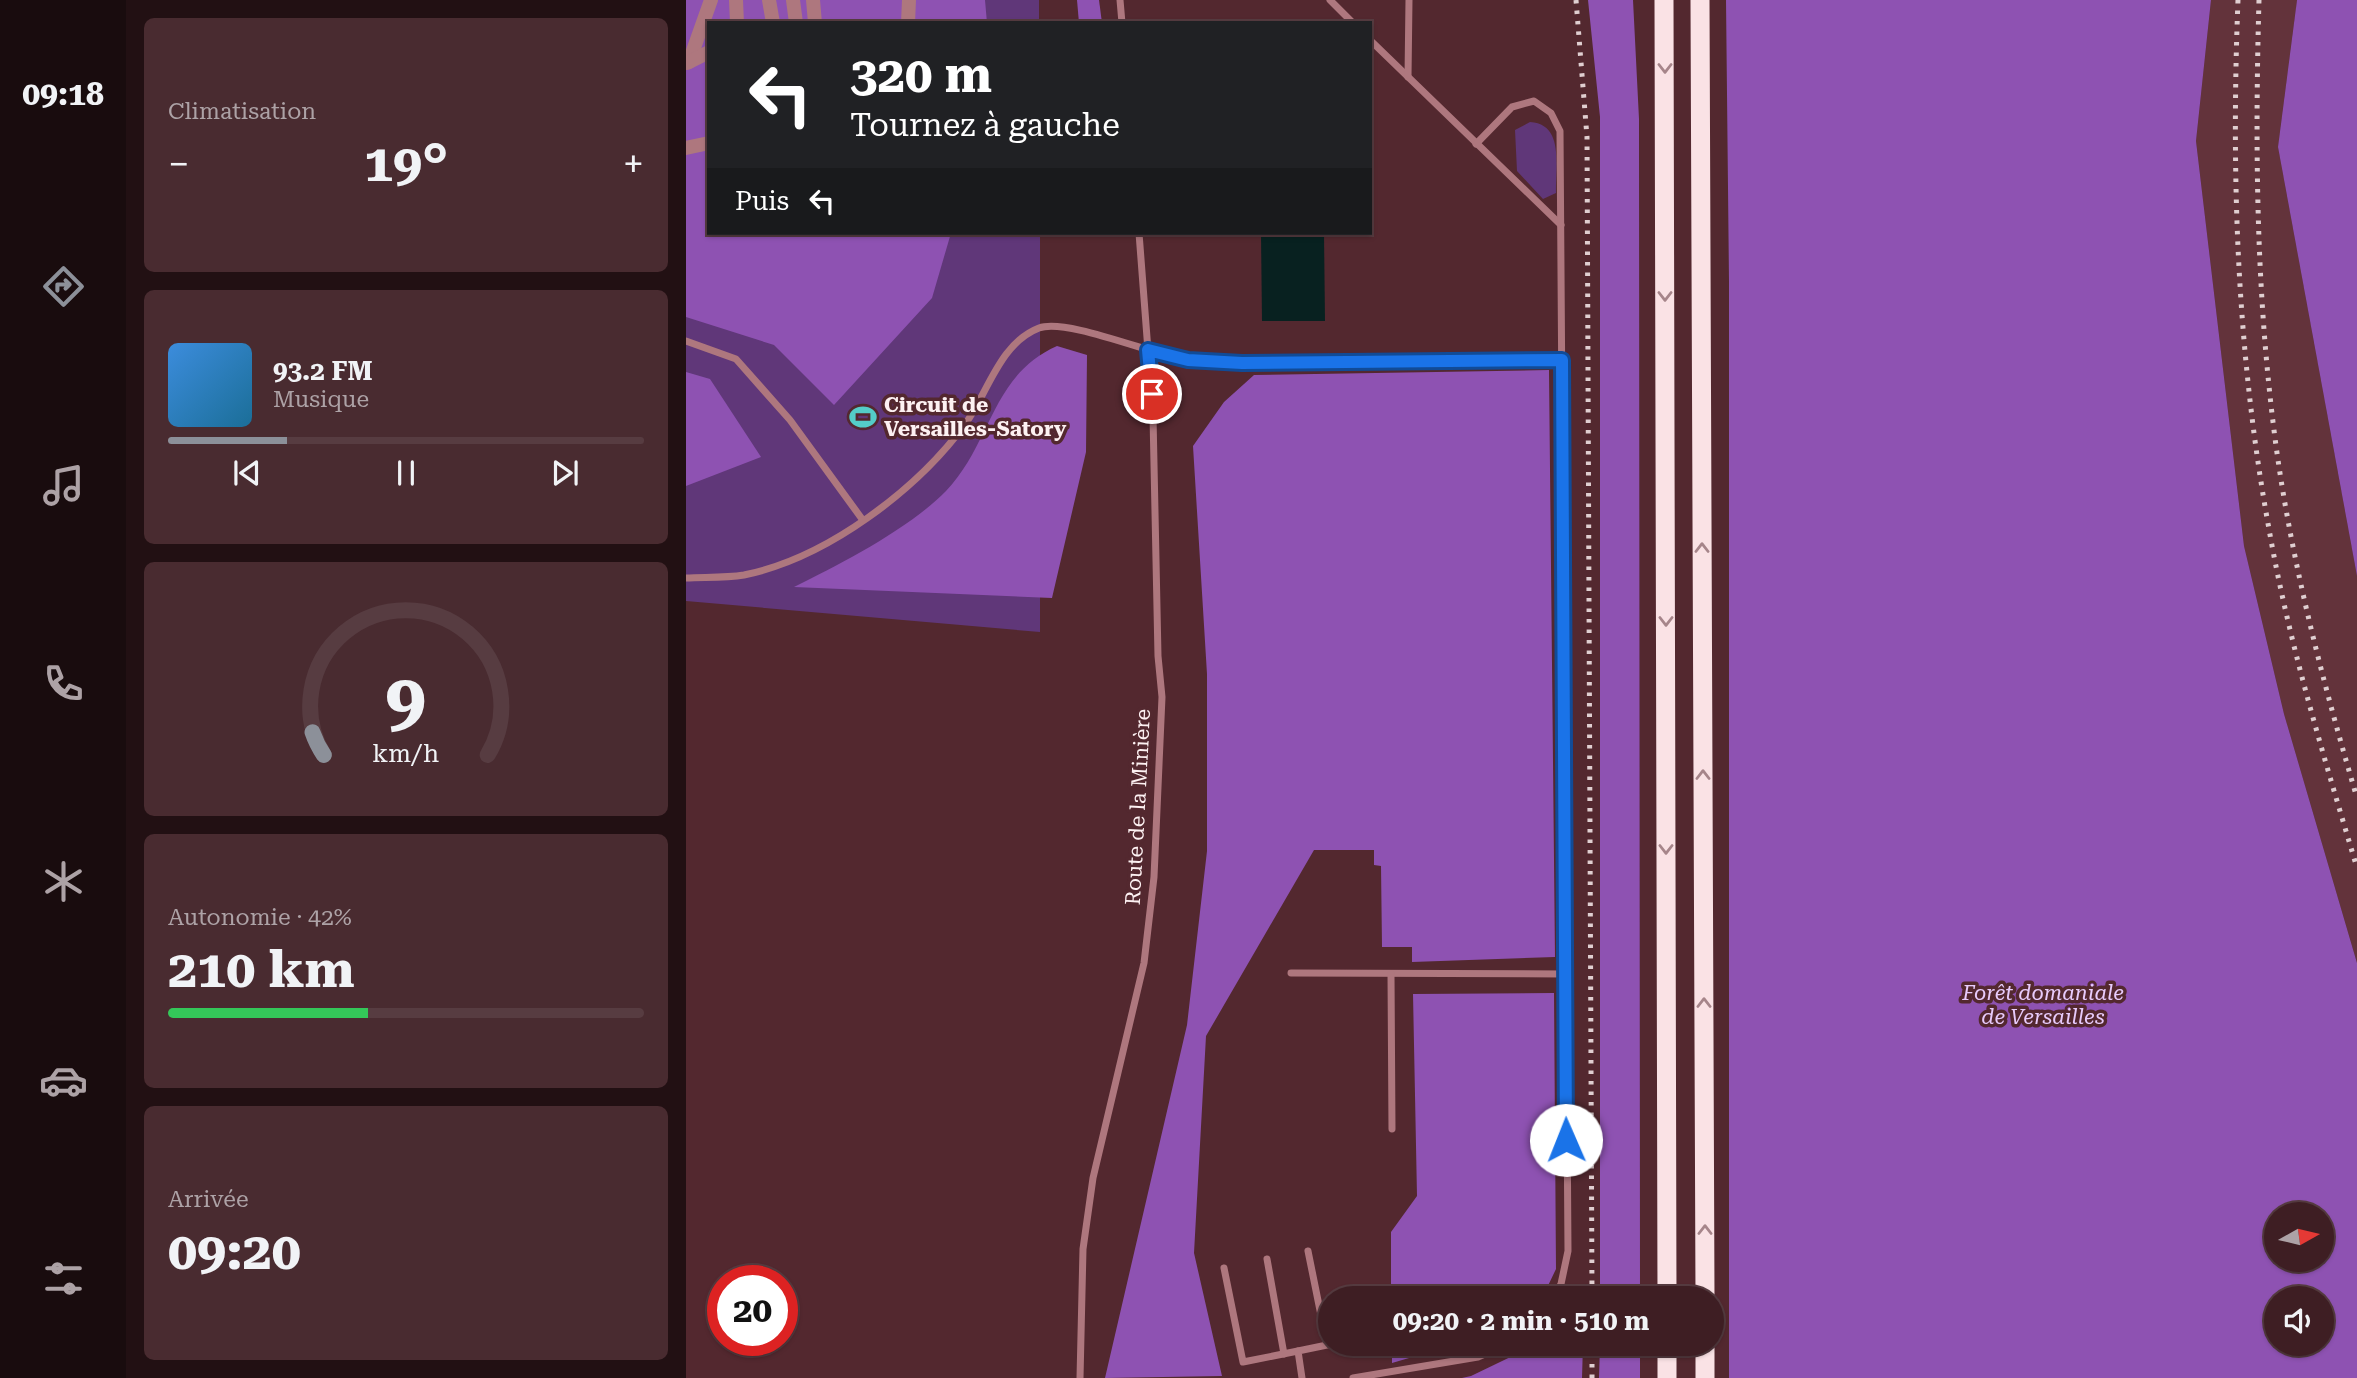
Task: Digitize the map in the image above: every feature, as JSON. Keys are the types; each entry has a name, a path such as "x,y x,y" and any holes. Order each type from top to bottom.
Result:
{"highway":[{"path":"1664,0 1667,1286"},
{"path":"1700,0 1705,1286"},
{"path":"1667,1356 1667,1378"},
{"path":"1705,1356 1705,1378"}],"street":[{"path":"688,63 711,0"},
{"path":"736,0 737,21"},
{"path":"769,0 773,21"},
{"path":"793,0 796,21"},
{"path":"813,0 814,21"},
{"path":"908,21 909,0"},
{"path":"688,63 707,53"},
{"path":"686,148 707,143"}],"lane":[{"path":"1120,0 1122,21"},
{"path":"1330,0 1351,21"},
{"path":"1408,77 1409,0"},
{"path":"1372,42 1561,225"},
{"path":"1476,144 1512,107 1534,101 1550,113 1560,131 1567,1251 1559,1286"},
{"name":"Route de la Minière","path":"1080,1378 1083,1250 1093,1178 1144,963 1154,877 1162,697 1158,656 1153,416 1139,235"},
{"path":"686,578 742,575 781,565 822,547 862,519 928,468 967,422 1000,364 1025,335 1042,327 1074,330 1188,360 1242,363 1562,360"},
{"path":"686,341 736,359 790,420 862,519"},
{"path":"1291,973 1564,974"},
{"path":"1391,975 1392,1129"},
{"path":"1224,1268 1242,1362 1327,1346 1308,1251"},
{"path":"1267,1259 1284,1354"},
{"path":"1298,1351 1302,1378"},
{"path":"1353,1378 1480,1356"}],"shaded area":[{"name":"Circuit de Versailles-Satory","path":"686,0 1039,0 1039,21 707,21 707,235 1040,235 1040,632 686,601"},
{"path":"2211,0 2297,0 2278,147 2357,576 2357,963 2284,714 2244,546 2196,141"},
{"path":"1530,122 1549,130 1556,149 1556,193 1543,199 1517,171 1515,130"}],"green space":[{"path":"686,0 985,0 987,21 707,21 707,235 950,235 932,298 834,405 774,345 686,317"},
{"path":"1077,0 1099,0 1102,21 1079,21"},
{"path":"1588,0 1633,0 1639,119 1640,1286 1600,1286 1600,117"},
{"name":"Forêt domaniale de Versailles","path":"1726,0 2211,0 2196,141 2244,546 2284,714 2357,963 2357,1378 1729,1378 1729,282"},
{"path":"2297,0 2357,0 2357,576 2278,147"},
{"path":"1057,346 1087,355 1086,452 1052,598 794,587 874,544 931,505 961,472 1005,392 1018,374 1035,359"},
{"path":"1549,370 1555,957 1412,962 1412,947 1382,947 1381,866 1374,865 1374,850 1314,850 1206,1036 1194,1253 1222,1376 1105,1378 1187,1025 1207,851 1207,674 1193,446 1224,402 1254,375"},
{"path":"686,372 710,379 761,457 686,486"},
{"path":"1554,993 1556,1269 1548,1286 1391,1286 1391,1232 1417,1196 1413,994"},
{"path":"1392,1356 1416,1356 1392,1363"},
{"path":"1512,1356 1583,1356 1582,1378 1462,1378"},
{"path":"1600,1356 1640,1356 1640,1378 1599,1378"}],"water":[{"path":"1261,235 1324,235 1325,321 1262,321"}],"railway":[{"path":"1576,0 1587,137 1592,1286"},
{"path":"2238,0 2236,199 2243,331 2258,463 2277,572 2297,658 2357,868"},
{"path":"2259,0 2258,211 2263,317 2273,422 2287,517 2307,612 2357,798"},
{"path":"1592,1356 1592,1378"}],"place":[{"name":"Circuit de Versailles-Satory","path":"863,417"}],"route":[{"path":"1152,394 1148,350 1188,360 1242,363 1562,360 1566,1140"}]}
